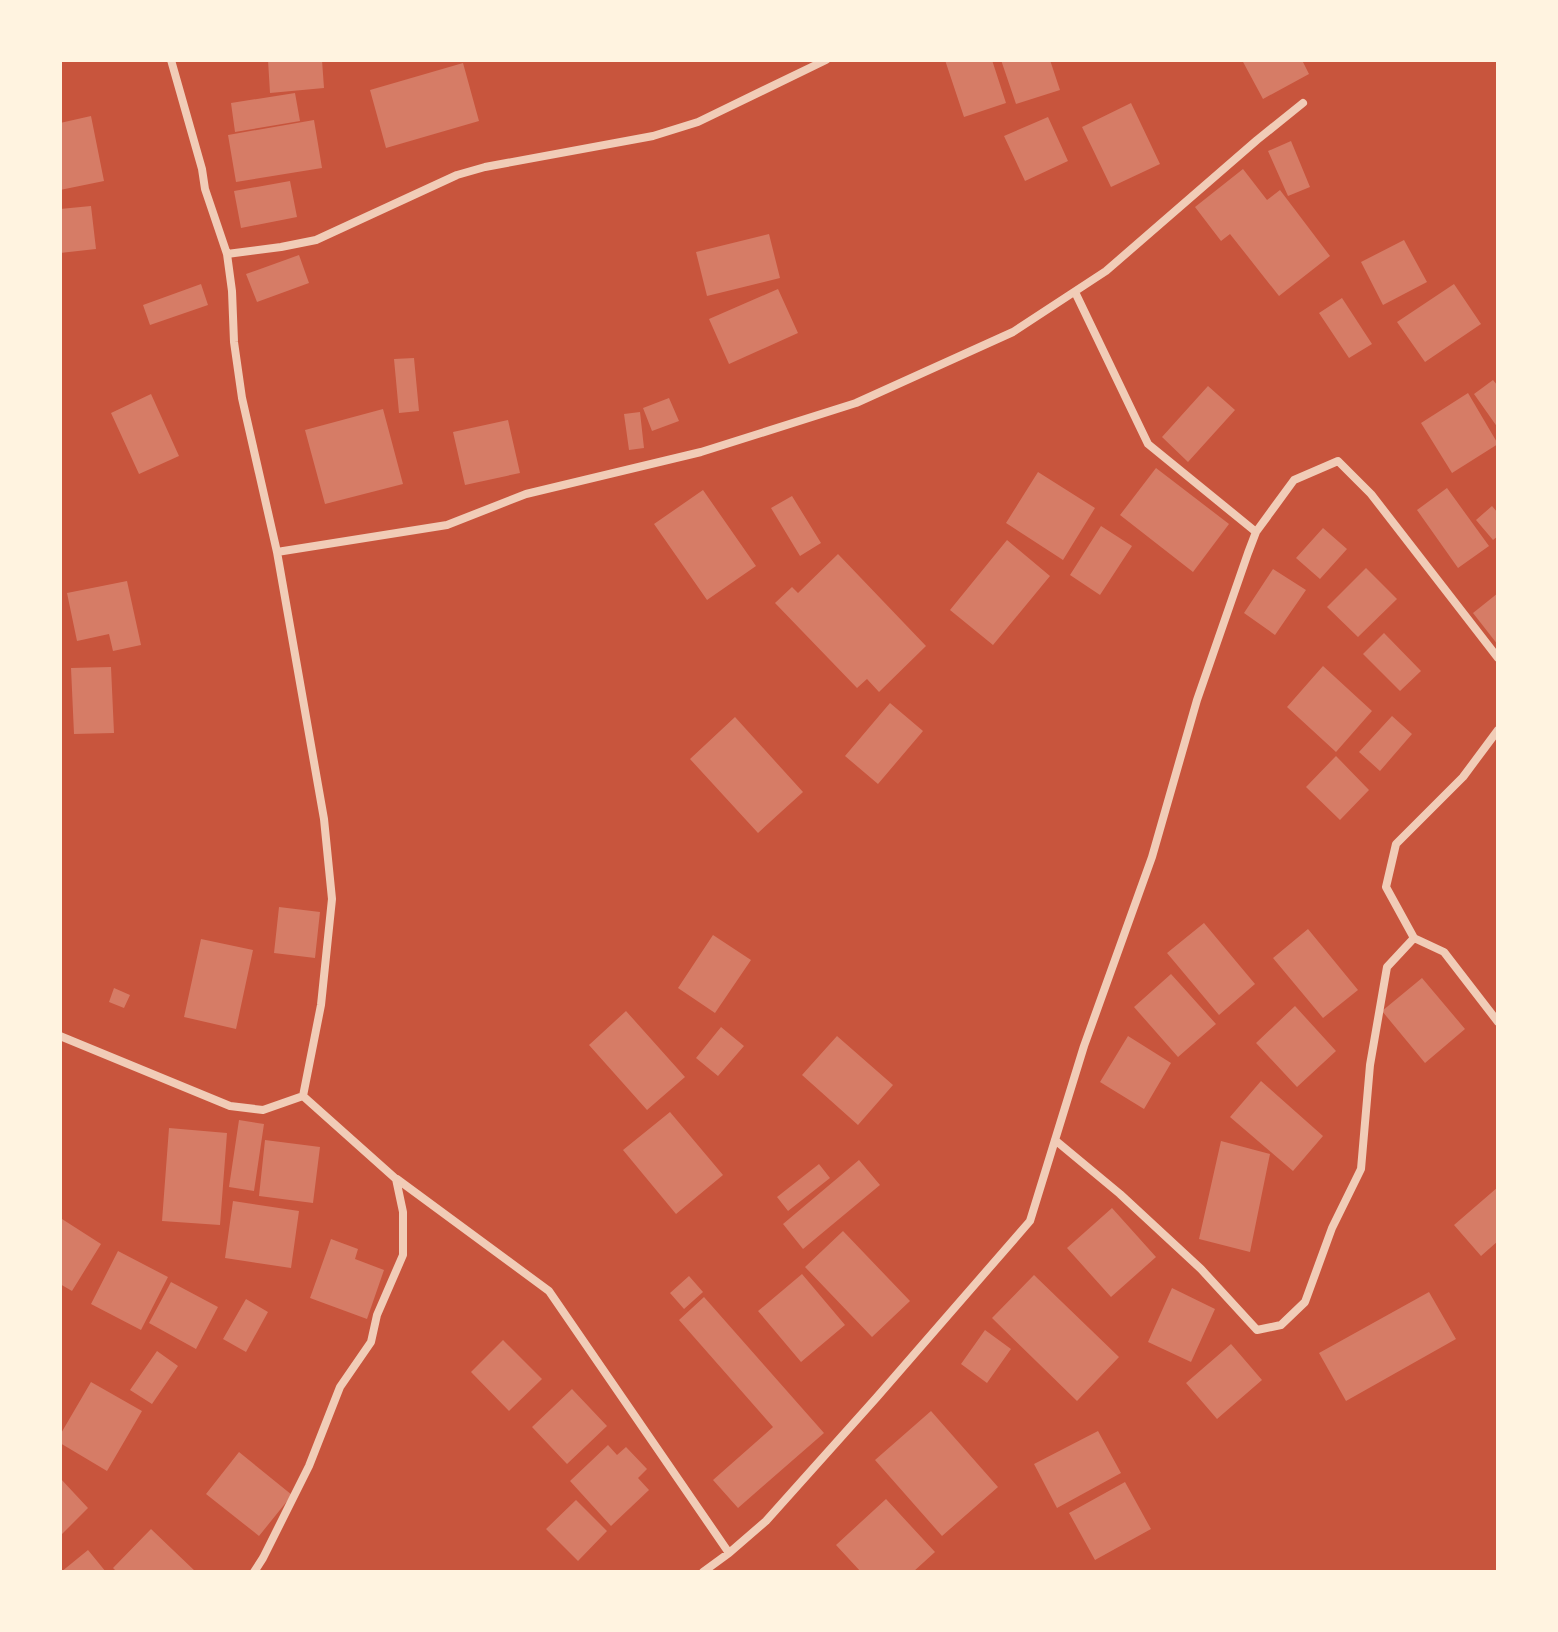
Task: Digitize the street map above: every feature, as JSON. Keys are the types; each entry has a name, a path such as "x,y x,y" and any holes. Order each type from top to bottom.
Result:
{"street":[{"path":"171,60 205,189 227,254 242,398 277,552 324,819 332,899 321,1005 303,1096"},
{"path":"227,254 316,240 457,175 485,167 653,136 698,122 826,60"},
{"path":"277,552 447,525 526,494 701,452 856,403 1013,332 1075,292 1106,271 1303,103"},
{"path":"1075,292 1148,444 1256,532"},
{"path":"703,1572 766,1521 1030,1221 1084,1046 1152,857 1197,700 1256,532 1294,480 1338,461 1371,494 1498,658"},
{"path":"1498,730 1463,777 1396,844 1386,887 1414,938 1444,952 1498,1022"},
{"path":"1055,1140 1120,1194 1201,1269 1257,1330 1281,1325 1305,1302 1332,1228 1361,1169 1370,1065 1387,967 1414,938"},
{"path":"60,1036 230,1106 263,1110 303,1096"},
{"path":"303,1096 396,1179 549,1291 729,1553"},
{"path":"254,1572 309,1466 340,1387 371,1342 377,1315 403,1255 403,1212 396,1179"}],"building":[{"path":"268,60 322,60 324,88 270,93"},
{"path":"945,60 992,60 1006,103 964,117"},
{"path":"1001,60 1050,60 1060,90 1016,104"},
{"path":"1242,60 1302,60 1309,74 1263,99"},
{"path":"463,63 479,121 386,148 370,90"},
{"path":"295,93 300,121 235,132 231,103"},
{"path":"1131,103 1160,164 1111,187 1082,127"},
{"path":"91,116 104,181 60,190 60,123"},
{"path":"1048,117 1068,161 1025,181 1004,136"},
{"path":"314,120 322,168 236,182 228,135"},
{"path":"1291,141 1310,187 1288,196 1268,151"},
{"path":"1243,169 1267,200 1280,190 1330,256 1279,296 1230,234 1221,241 1195,207"},
{"path":"290,181 297,217 241,228 234,191"},
{"path":"91,206 96,249 60,253 60,209"},
{"path":"769,234 780,278 707,296 696,252"},
{"path":"1404,240 1427,282 1383,305 1361,262"},
{"path":"299,255 309,283 257,302 246,274"},
{"path":"201,284 208,305 150,325 143,305"},
{"path":"1454,284 1481,324 1425,362 1397,322"},
{"path":"778,289 798,333 729,364 709,319"},
{"path":"1342,298 1372,344 1349,358 1319,313"},
{"path":"414,358 419,411 399,413 394,359"},
{"path":"1493,380 1498,386 1498,428 1474,394"},
{"path":"1208,386 1235,410 1188,462 1162,437"},
{"path":"1468,393 1498,444 1452,473 1421,423"},
{"path":"151,394 179,456 139,474 111,413"},
{"path":"669,398 679,421 652,431 643,408"},
{"path":"383,409 403,484 325,504 305,430"},
{"path":"640,412 644,448 629,450 624,414"},
{"path":"508,420 520,473 465,485 453,432"},
{"path":"1156,468 1229,524 1193,572 1120,515"},
{"path":"1038,472 1095,508 1063,560 1006,523"},
{"path":"1447,488 1489,546 1458,568 1417,510"},
{"path":"703,490 756,566 707,600 654,524"},
{"path":"792,496 821,543 800,556 771,508"},
{"path":"1492,506 1498,513 1498,536 1493,540 1476,520"},
{"path":"1101,526 1132,546 1100,595 1070,575"},
{"path":"1323,528 1347,549 1320,579 1296,558"},
{"path":"1007,540 1050,576 993,645 950,610"},
{"path":"838,554 926,646 879,692 867,679 857,688 775,603 792,587 798,593"},
{"path":"1366,568 1397,599 1358,637 1327,607"},
{"path":"1273,569 1306,590 1275,635 1244,613"},
{"path":"127,581 141,645 113,651 109,634 77,641 67,593"},
{"path":"1498,593 1498,645 1473,613"},
{"path":"1384,633 1421,671 1400,691 1363,654"},
{"path":"1323,666 1372,711 1336,752 1287,707"},
{"path":"111,667 114,733 74,734 71,668"},
{"path":"890,703 923,731 878,784 845,756"},
{"path":"1392,716 1412,734 1380,771 1359,752"},
{"path":"735,717 803,792 758,833 690,759"},
{"path":"1336,756 1369,790 1340,820 1306,787"},
{"path":"279,907 320,912 315,958 274,953"},
{"path":"1204,923 1255,984 1219,1015 1167,953"},
{"path":"1308,929 1358,990 1323,1018 1273,958"},
{"path":"713,935 751,960 715,1013 678,988"},
{"path":"201,939 253,950 236,1029 184,1017"},
{"path":"1171,974 1216,1024 1178,1057 1134,1007"},
{"path":"1422,978 1465,1029 1425,1063 1382,1011"},
{"path":"114,988 130,995 124,1008 109,1002"},
{"path":"1295,1006 1336,1051 1297,1087 1256,1043"},
{"path":"626,1011 685,1077 647,1110 589,1045"},
{"path":"721,1027 744,1046 718,1076 696,1058"},
{"path":"837,1036 893,1085 858,1125 802,1075"},
{"path":"1128,1036 1171,1063 1144,1109 1100,1082"},
{"path":"1261,1081 1323,1136 1293,1171 1230,1117"},
{"path":"670,1112 723,1175 676,1214 623,1150"},
{"path":"239,1120 264,1124 254,1191 229,1187"},
{"path":"169,1128 227,1133 220,1225 162,1221"},
{"path":"265,1140 320,1147 313,1203 259,1196"},
{"path":"1221,1141 1270,1154 1250,1252 1199,1239"},
{"path":"859,1160 880,1185 803,1249 783,1224"},
{"path":"819,1164 830,1178 788,1211 777,1197"},
{"path":"1498,1187 1498,1241 1481,1256 1454,1225"},
{"path":"233,1201 299,1211 291,1268 225,1258"},
{"path":"1112,1208 1156,1257 1111,1297 1067,1248"},
{"path":"62,1219 101,1244 72,1291 60,1284"},
{"path":"843,1231 910,1301 872,1337 805,1267"},
{"path":"331,1239 358,1249 355,1259 384,1270 367,1319 310,1298"},
{"path":"118,1251 168,1277 141,1330 91,1304"},
{"path":"802,1274 845,1325 801,1362 758,1311"},
{"path":"1034,1275 1119,1357 1077,1401 992,1318"},
{"path":"689,1276 703,1292 684,1309 670,1293"},
{"path":"171,1282 218,1307 196,1349 149,1323"},
{"path":"1172,1288 1215,1309 1191,1362 1148,1342"},
{"path":"1429,1292 1456,1339 1346,1401 1319,1353"},
{"path":"704,1297 824,1433 738,1508 713,1480 773,1427 679,1320"},
{"path":"246,1299 268,1312 246,1352 223,1339"},
{"path":"985,1330 1011,1349 987,1383 961,1364"},
{"path":"503,1340 542,1379 509,1411 471,1372"},
{"path":"1231,1344 1262,1380 1217,1419 1186,1383"},
{"path":"157,1351 178,1366 152,1404 130,1390"},
{"path":"91,1382 142,1411 107,1471 60,1443 60,1435"},
{"path":"572,1389 607,1426 567,1464 532,1427"},
{"path":"931,1411 998,1487 942,1536 875,1460"},
{"path":"1098,1431 1121,1473 1057,1508 1034,1464"},
{"path":"608,1445 617,1455 626,1447 647,1469 638,1478 649,1490 611,1526 570,1481"},
{"path":"239,1452 292,1495 259,1536 206,1494"},
{"path":"60,1478 88,1508 60,1536"},
{"path":"1125,1482 1151,1529 1095,1560 1069,1513"},
{"path":"886,1499 935,1552 913,1572 861,1572 836,1545"},
{"path":"576,1500 607,1531 578,1561 546,1529"},
{"path":"151,1529 196,1572 117,1572 113,1568"},
{"path":"88,1550 106,1572 61,1572"}]}
